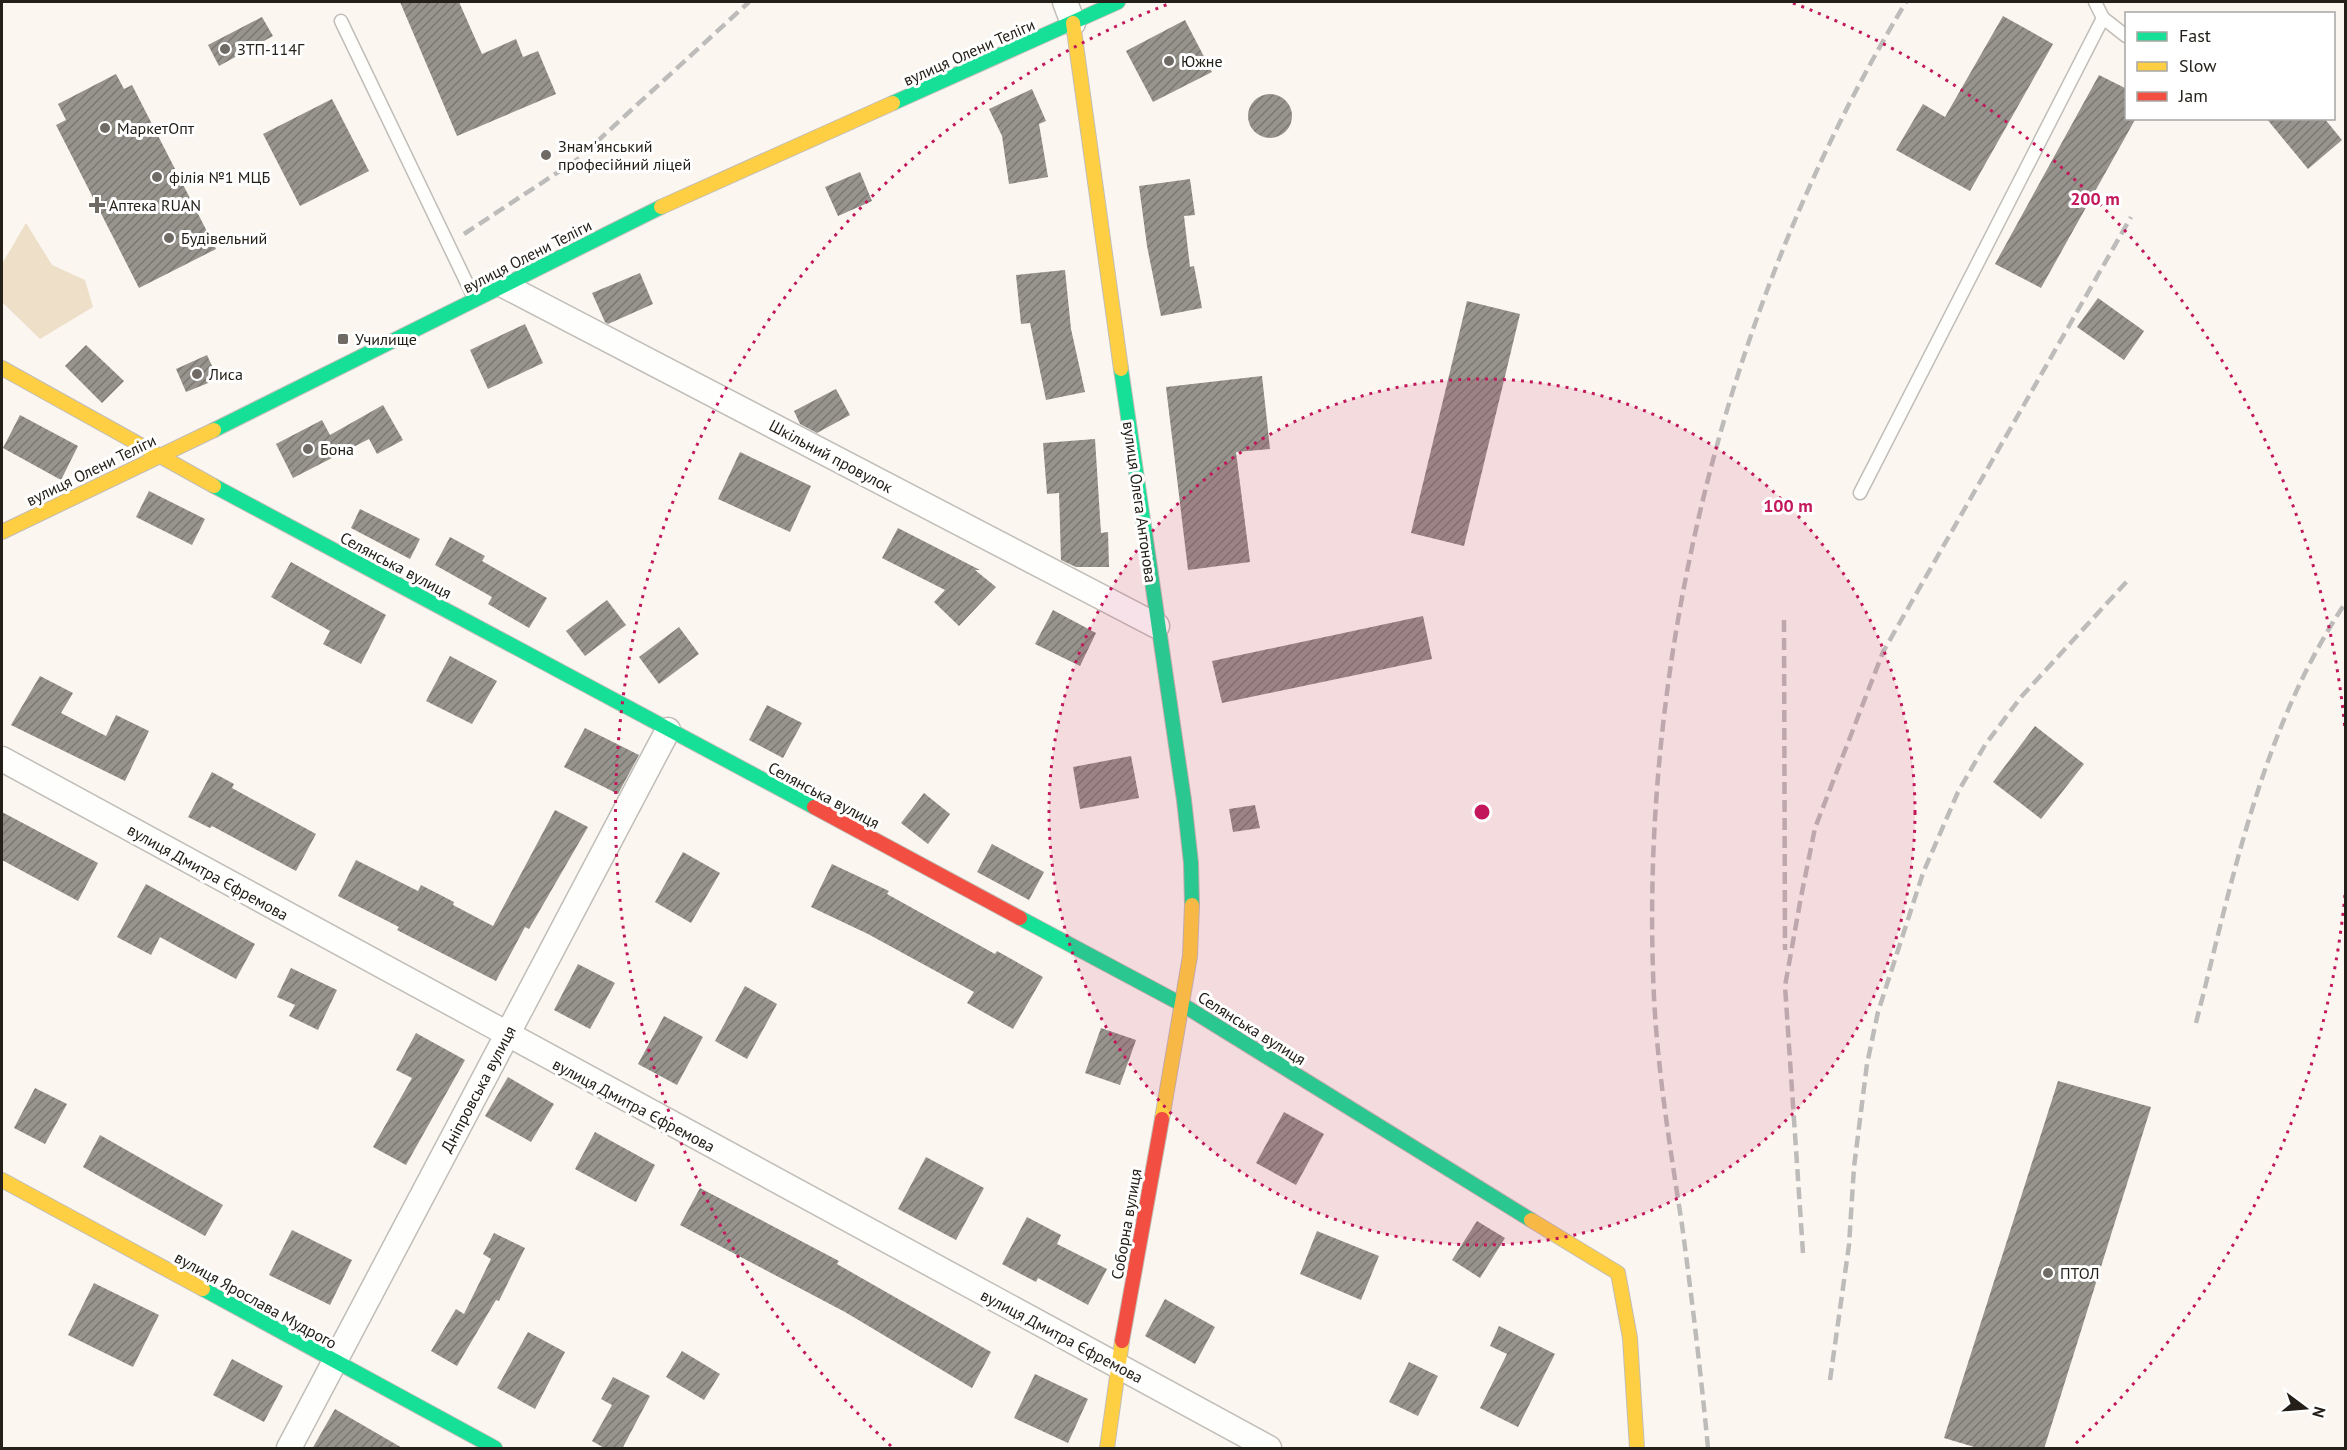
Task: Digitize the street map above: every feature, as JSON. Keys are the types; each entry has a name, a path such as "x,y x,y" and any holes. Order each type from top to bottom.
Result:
{"street":[{"name":"вулиця Олени Теліги","path":"2,532 476,301 628,222 1069,12 1118,2"},
{"name":"вулиця Олега Антонова","path":"1069,12 1157,626 1185,800 1191,863 1192,910 1190,956 1183,1005"},
{"name":"Шкільний провулок","path":"505,286 1157,626"},
{"name":"Селянська вулиця","path":"2,368 159,456 1183,1005 1618,1273 1630,1338 1637,1449"},
{"name":"Дніпровська вулиця","path":"289,1449 668,730"},
{"name":"вулиця Дмитра Єфремова","path":"2,759 1269,1449"},
{"name":"Соборна вулиця","path":"1107,1449 1117,1367 1183,1005"},
{"name":"вулиця Ярослава Мудрого","path":"2,1180 495,1449"}],"lane":[{"path":"2095,2 2103,18 2125,34"},
{"path":"1860,493 2103,18"},
{"path":"341,21 476,301"}],"shaded area":[{"path":"26,223 52,265 85,280 93,307 40,339 2,302 2,264"}],"building":[{"path":"400,2 459,2 482,54 516,39 523,57 538,51 556,94 457,136"},
{"path":"2003,16 2053,44 1970,191 1896,150 1923,104 1945,117"},
{"path":"262,17 273,36 219,66 208,45"},
{"name":"Южне","path":"1185,20 1212,72 1153,102 1126,51"},
{"path":"116,74 124,89 132,85 216,249 139,288 56,125 66,120 58,104"},
{"path":"2099,75 2125,88 2125,120 2135,120 2041,288 1995,264"},
{"path":"1032,89 1046,121 1039,124 1048,177 1009,184 1002,136 989,109"},
{"path":"1270,94 1285,101 1292,116 1285,131 1270,138 1255,131 1248,116 1255,101"},
{"path":"332,99 369,171 300,206 263,134"},
{"path":"2268,120 2326,120 2342,140 2308,169"},
{"path":"860,172 872,201 838,216 825,187"},
{"path":"1190,179 1195,215 1184,216 1190,267 1194,266 1202,308 1161,316 1147,246 1139,186"},
{"path":"1065,270 1071,329 1085,392 1046,400 1030,323 1021,324 1016,275"},
{"path":"640,273 653,304 608,324 605,322 592,293"},
{"path":"2098,298 2144,331 2124,360 2077,327"},
{"path":"1467,301 1520,314 1464,546 1411,533"},
{"path":"525,324 543,363 488,389 470,350"},
{"path":"86,345 124,381 102,403 65,366"},
{"name":"Лиса","path":"207,355 218,379 186,392 176,369"},
{"path":"1262,376 1270,449 1236,452 1250,562 1188,570 1166,387"},
{"path":"836,389 850,415 817,433 800,424 794,411"},
{"path":"383,405 403,440 377,454 369,439 293,478 276,444 322,420 330,435"},
{"path":"20,415 78,446 61,480 3,448"},
{"path":"1095,439 1101,533 1108,532 1109,567 1076,567 1061,560 1059,493 1047,494 1043,443"},
{"path":"740,452 811,486 790,532 718,499"},
{"path":"149,491 205,519 192,545 136,517"},
{"path":"360,509 420,539 410,559 351,528"},
{"path":"898,528 980,570 975,570 996,587 959,626 934,602 945,590 882,558"},
{"path":"450,537 485,556 482,561 547,598 529,628 488,604 492,597 435,565"},
{"path":"291,562 386,615 361,664 323,644 330,631 271,597"},
{"path":"607,600 626,625 585,656 566,631"},
{"path":"1053,610 1096,633 1080,666 1035,644"},
{"path":"1423,616 1432,659 1222,703 1212,661"},
{"path":"679,627 699,654 659,684 639,657"},
{"path":"450,656 497,681 472,724 426,701"},
{"path":"40,676 73,693 61,713 106,736 116,715 149,731 125,781 11,725"},
{"path":"767,705 802,723 783,758 749,740"},
{"path":"2035,726 2084,764 2041,819 1993,782"},
{"path":"585,728 639,755 618,794 564,767"},
{"path":"1131,756 1139,798 1080,809 1073,767"},
{"path":"212,772 234,784 232,788 316,834 296,871 212,826 210,828 188,817"},
{"path":"924,793 950,814 928,844 901,823"},
{"path":"1255,805 1260,828 1233,832 1229,809"},
{"path":"555,810 588,827 529,929 525,927 496,981 397,930 399,927 338,896 356,860 418,891 421,885 493,926"},
{"path":"2,812 98,863 78,901 2,860"},
{"path":"992,844 1044,872 1029,900 977,872"},
{"path":"683,852 720,873 691,923 655,902"},
{"path":"832,864 889,891 887,894 995,954 997,951 1043,977 1013,1029 967,1003 974,992 868,934 811,907"},
{"path":"146,884 255,944 236,979 160,937 151,955 117,937"},
{"path":"578,964 615,983 590,1029 554,1010"},
{"path":"291,968 337,990 318,1030 289,1016 295,1005 277,997"},
{"path":"745,986 777,1004 747,1059 715,1041"},
{"path":"664,1016 703,1037 677,1085 638,1064"},
{"path":"1101,1028 1136,1040 1120,1085 1085,1073"},
{"path":"416,1033 465,1060 406,1165 373,1147 412,1078 396,1070"},
{"path":"508,1077 554,1104 531,1142 485,1116"},
{"name":"ПТОЛ","path":"2058,1081 2151,1107 2044,1449 1981,1449 1944,1438"},
{"path":"35,1088 67,1104 45,1144 14,1128"},
{"path":"1284,1112 1324,1134 1296,1185 1256,1163"},
{"path":"595,1132 655,1165 636,1202 575,1169"},
{"path":"100,1135 223,1205 205,1236 83,1167"},
{"path":"926,1157 984,1188 956,1240 898,1209"},
{"path":"700,1188 839,1261 837,1264 991,1352 972,1388 845,1312 680,1225"},
{"path":"1027,1217 1061,1235 1057,1244 1107,1269 1088,1305 1038,1278 1036,1282 1002,1264"},
{"path":"1477,1221 1505,1238 1480,1278 1452,1260"},
{"path":"292,1230 352,1260 330,1305 269,1275"},
{"path":"1317,1231 1379,1256 1361,1300 1300,1274"},
{"path":"494,1233 525,1248 499,1301 496,1300 457,1366 431,1351 456,1309 464,1314 491,1259 483,1254"},
{"path":"94,1283 159,1315 133,1367 68,1335"},
{"path":"1165,1299 1215,1327 1195,1364 1145,1336"},
{"path":"1499,1326 1555,1354 1518,1427 1480,1408 1507,1354 1490,1346"},
{"path":"528,1332 565,1352 535,1409 497,1388"},
{"path":"682,1351 720,1374 704,1400 666,1377"},
{"path":"232,1359 283,1386 264,1422 213,1395"},
{"path":"1409,1362 1438,1376 1418,1416 1389,1402"},
{"path":"1035,1374 1088,1399 1068,1443 1014,1418"},
{"path":"613,1377 650,1396 622,1449 606,1449 592,1441 612,1405 601,1399"},
{"path":"335,1409 404,1449 312,1449"}],"railway":[{"path":"464,234 578,159 749,2"},
{"path":"1708,1448 1682,1225 1663,1098 1654,1003 1654,845 1664,719 1683,593 1711,468 1747,346 1792,226 1845,112 1906,2"},
{"path":"1803,1253 1785,986 1815,828 1883,652 2131,217"},
{"path":"1830,1380 1849,1245 1854,1167 1867,1064 1878,1012 1923,873 1958,792 1985,745 2021,697 2130,578"},
{"path":"2196,1023 2237,860 2271,753 2292,701 2317,651 2346,602"},
{"path":"1784,620 1785,950"}],"traffic: fast":[{"path":"893,103 1118,2"},
{"path":"214,430 661,207"},
{"path":"1121,369 1184,800 1191,863 1192,905"},
{"path":"214,486 814,807"},
{"path":"1020,918 1183,1005 1531,1220"},
{"path":"203,1289 495,1448"}],"traffic: slow":[{"path":"1073,23 1121,369"},
{"path":"661,207 893,103"},
{"path":"2,368 214,486"},
{"path":"2,532 214,430"},
{"path":"1162,1119 1190,956 1192,905"},
{"path":"2,1180 203,1289"},
{"path":"1531,1220 1618,1273 1630,1338 1637,1448"},
{"path":"1107,1448 1122,1341"}],"traffic: jam":[{"path":"814,807 1020,918"},
{"path":"1122,1341 1162,1119"}],"place":[{"name":"ЗТП-114Г","path":"225,49"},
{"name":"Южне","path":"1169,61"},
{"name":"МаркетОпт","path":"105,128"},
{"name":"Знам'янський професійний ліцей","path":"546,155"},
{"name":"філія №1 МЦБ","path":"157,177"},
{"name":"Аптека RUAN","path":"97,205"},
{"name":"Будівельний","path":"169,238"},
{"name":"Училище","path":"343,339"},
{"name":"Лиса","path":"197,374"},
{"name":"Бона","path":"308,449"},
{"name":"ПТОЛ","path":"2048,1273"}]}
